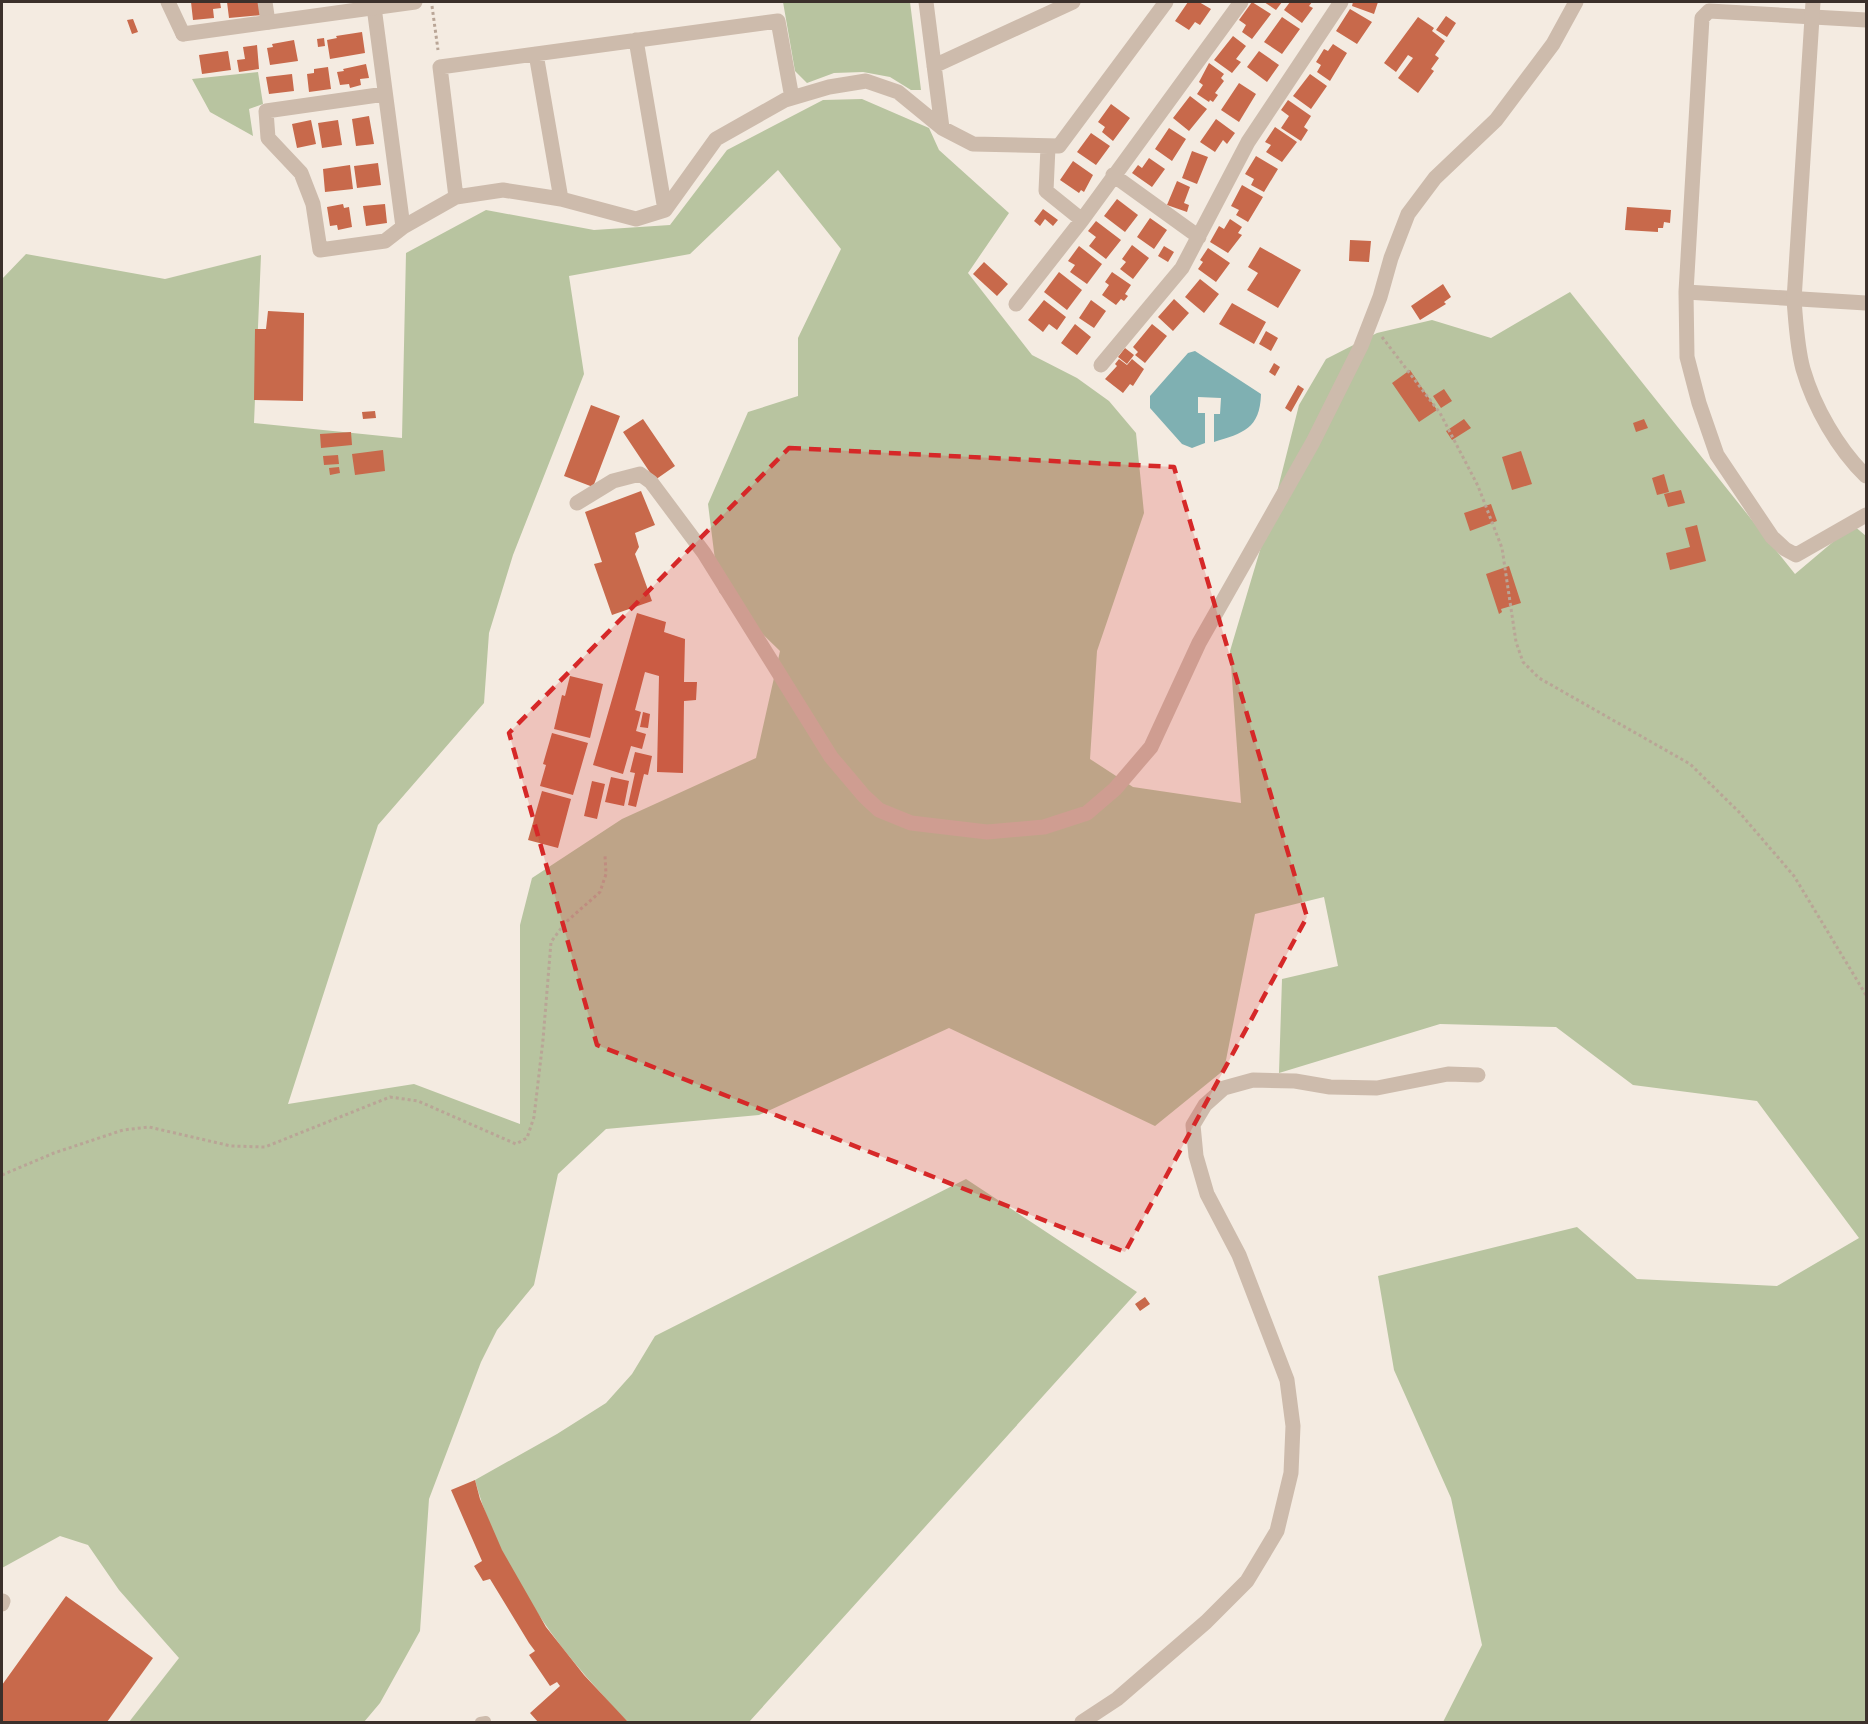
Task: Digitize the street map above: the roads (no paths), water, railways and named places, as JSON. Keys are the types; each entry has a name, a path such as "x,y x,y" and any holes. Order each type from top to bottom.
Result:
{"street":[{"path":"168,2 183,34 416,2"},
{"path":"265,2 268,22"},
{"path":"926,2 942,128"},
{"path":"934,66 1073,2"},
{"path":"385,94 266,111 268,138 302,173 314,204 320,250 385,242 403,226 456,197 503,190 561,199 636,219 665,210 716,139 792,98 829,87 866,81 898,92 942,128 973,144 1059,146 1166,2"},
{"path":"1016,304 1082,220 1241,2"},
{"path":"1101,365 1182,268 1248,142 1341,2"},
{"path":"577,503 613,481 640,474 651,482 704,553 831,757 879,810 911,823 987,832 1044,827 1087,813 1107,798 1151,747 1199,643 1313,442 1361,346 1408,214 1435,178 1496,120 1553,44 1576,2"},
{"path":"383,5 385,94 403,226"},
{"path":"1813,9 1794,300 1797,336 1803,369 1818,405 1838,441 1866,476"},
{"path":"1866,20 1813,9 1709,11 1702,18 1686,292 1687,357 1699,403 1717,455 1772,537 1796,555 1866,515"},
{"path":"456,197 440,67 778,21 792,98"},
{"path":"636,40 665,210"},
{"path":"536,54 561,199"},
{"path":"1048,147 1046,191 1082,220"},
{"path":"1113,175 1199,237"},
{"path":"1686,292 1866,303"},
{"path":"1082,1722 1117,1699 1206,1622 1247,1581 1277,1531 1292,1473 1293,1426 1287,1380 1239,1255 1207,1194 1196,1156 1193,1125 1205,1106 1224,1088 1253,1080 1295,1082 1330,1087 1377,1088 1448,1074 1478,1075"}],"water":[{"path":"1195,351 1261,394 1257,415 1248,428 1214,442 1214,414 1220,414 1221,398 1198,397 1198,413 1205,413 1205,443 1192,448 1182,444 1150,408 1150,396 1188,353"}]}
